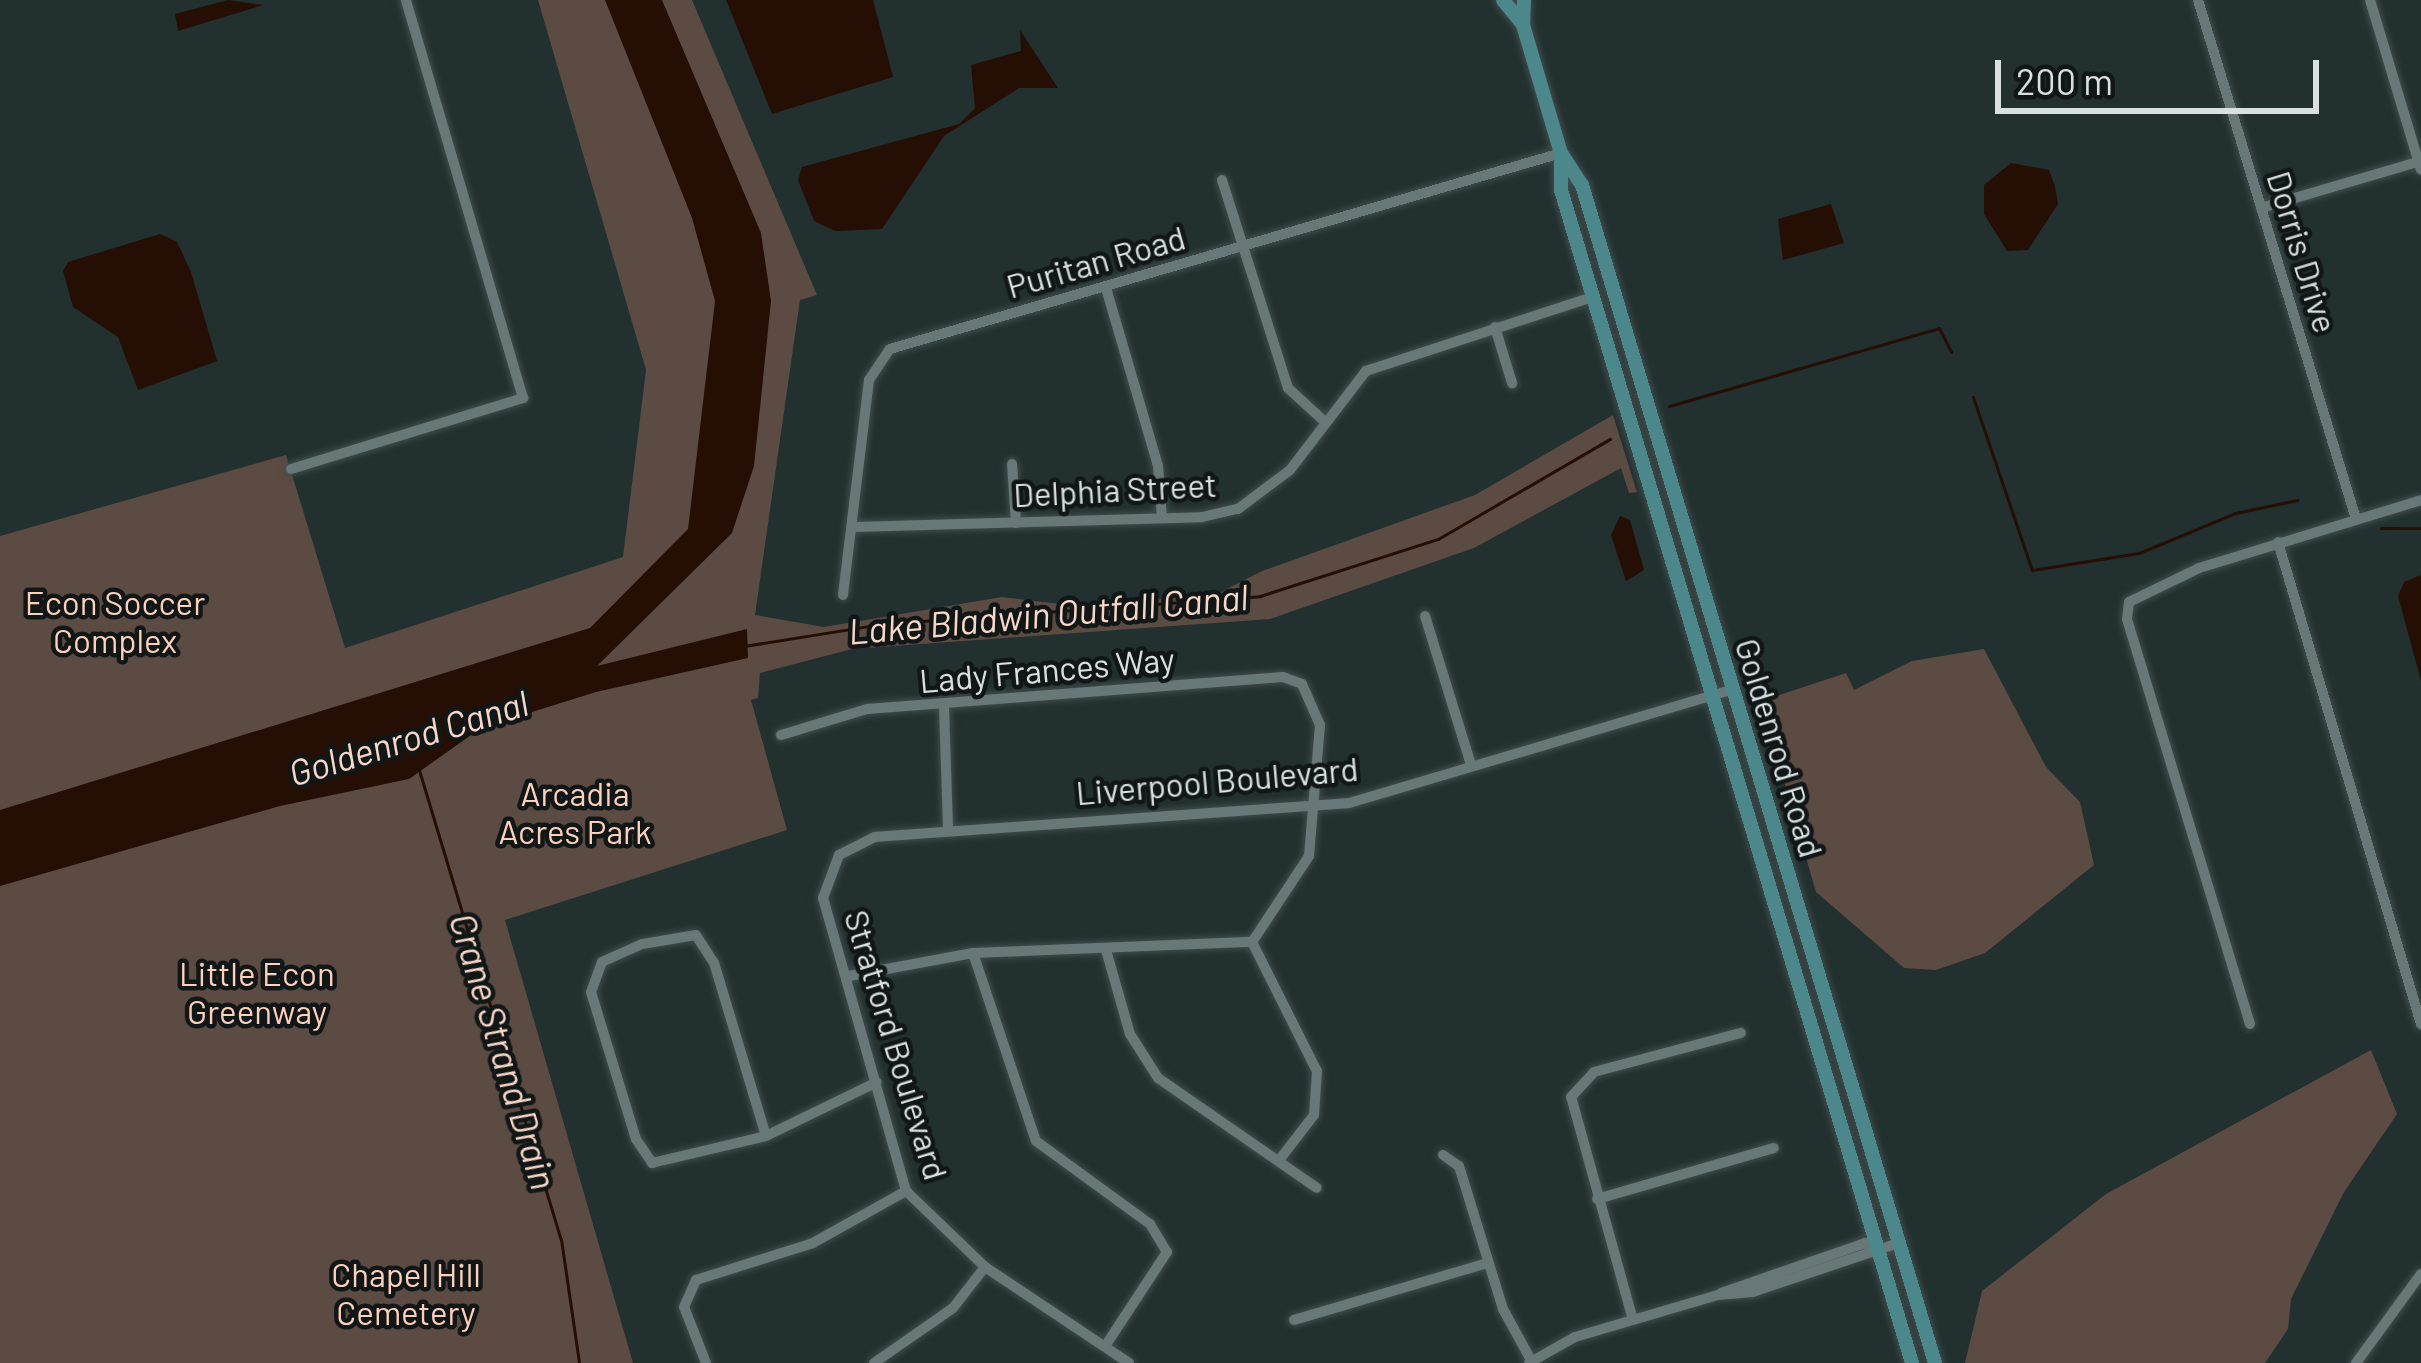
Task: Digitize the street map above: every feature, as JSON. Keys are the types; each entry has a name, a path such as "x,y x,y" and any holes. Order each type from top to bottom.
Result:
{"main road":[{"name":"Goldenrod Road","path":"1503,0 1523,25"},
{"name":"Goldenrod Road","path":"1524,0 1523,25 1561,153 1561,190 1912,1363"},
{"name":"Goldenrod Road","path":"1561,153 1582,185 1935,1363"},
{"path":"1637,448 1674,493"}],"street":[{"path":"291,469 523,398 406,0"},
{"name":"Dorris Drive","path":"2198,0 2356,519"},
{"path":"2261,208 2420,164 2370,0"},
{"name":"Puritan Road","path":"843,595 869,380 890,349 1561,153"},
{"path":"1222,180 1288,388 1324,421"},
{"path":"1106,288 1158,466 1162,518"},
{"name":"Delphia Street","path":"854,527 1162,518 1238,509 1265,495 1366,371 1592,297"},
{"path":"1495,327 1512,383"},
{"path":"1012,464 1016,523"},
{"path":"2250,1024 2127,619 2129,602 2147,587 2421,500"},
{"path":"2278,542 2421,1024"},
{"path":"1425,616 1471,765"},
{"name":"Lady Frances Way","path":"781,735 868,709 944,707 1283,676 1313,699 1317,801"},
{"name":"Liverpool Boulevard","path":"839,855 875,837 948,829 1317,801 1348,803 1733,689"},
{"path":"944,707 948,829"},
{"path":"1252,942 1299,879 1317,801"},
{"name":"Stratford Boulevard","path":"839,855 823,898 907,1191 985,1267 1129,1363"},
{"path":"766,1136 714,963 696,935 642,944 602,962 591,992 636,1139 652,1163 766,1136 877,1082"},
{"path":"849,976 974,953 1252,942"},
{"path":"1252,942 1317,1071 1314,1115 1280,1159"},
{"path":"1106,950 1141,1058 1158,1078 1317,1187"},
{"path":"974,953 1036,1141 1150,1224 1167,1252 1106,1345"},
{"path":"1633,1320 1571,1097 1594,1072 1741,1033"},
{"path":"1598,1199 1774,1148"},
{"path":"1443,1156 1459,1166 1489,1263 1530,1362 1575,1336 1718,1295 1753,1292 1870,1258 1876,1249 1899,1243"},
{"path":"706,1363 684,1307 696,1280 812,1244 907,1191"},
{"path":"1294,1320 1489,1263"},
{"path":"874,1363 953,1308 985,1267"},
{"path":"2356,1363 2421,1274"}],"green space":[{"name":"Little Econ Greenway","path":"538,0 692,0 817,295 800,300 755,615 824,627 1002,597 1069,605 1215,595 1262,571 1475,495 1613,415 1637,492 1629,493 1621,468 1474,548 1270,619 852,649 760,673 758,698 751,700 787,830 505,920 633,1363 0,1363 0,536 286,455 345,648 623,557 646,370"},
{"path":"1984,649 2046,767 2080,802 2094,865 1985,953 1936,970 1904,968 1816,892 1761,701 1846,673 1854,690 1912,661"},
{"path":"2371,1050 2397,1114 2344,1192 2291,1299 2288,1329 2265,1363 1965,1363 1982,1291 2106,1194"}],"water":[{"path":"228,0 263,5 178,31 175,14"},
{"name":"Goldenrod Canal","path":"605,0 662,0 761,233 771,301 754,466 732,533 597,666 747,629 748,658 596,692 481,728 409,779 280,806 0,886 0,810 590,628 688,529 715,301 692,218"},
{"path":"726,0 873,0 893,77 772,114"},
{"path":"1020,30 1058,88 1019,88 944,136 882,229 835,231 814,221 798,180 802,167 959,124 975,108 971,65 1021,51"},
{"path":"2011,163 2049,170 2055,187 2058,204 2028,250 2007,251 1984,214 1984,185"},
{"path":"1831,204 1844,243 1783,260 1778,219"},
{"path":"160,234 177,242 191,272 217,361 138,390 118,337 73,307 63,271 68,262"},
{"path":"1620,516 1630,520 1644,570 1626,581 1611,535"},
{"path":"2421,575 2421,681 2398,596 2404,582"}],"waterway":[{"name":"Lake Bladwin Outfall Canal","path":"1669,406 1939,328 1951,352"},
{"name":"Lake Bladwin Outfall Canal","path":"1973,397 2032,570 2139,553 2235,513 2298,500"},
{"name":"Lake Bladwin Outfall Canal","path":"744,646 882,624 1260,596 1438,539 1610,439"},
{"name":"Lake Bladwin Outfall Canal","path":"2381,528 2421,528"},
{"name":"Crane Strand Drain","path":"419,770 561,1239 579,1363"}],"park label":[{"name":"Econ Soccer Complex","path":"115,622"},
{"name":"Arcadia Acres Park","path":"575,813"},
{"name":"Chapel Hill Cemetery","path":"406,1294"}]}
